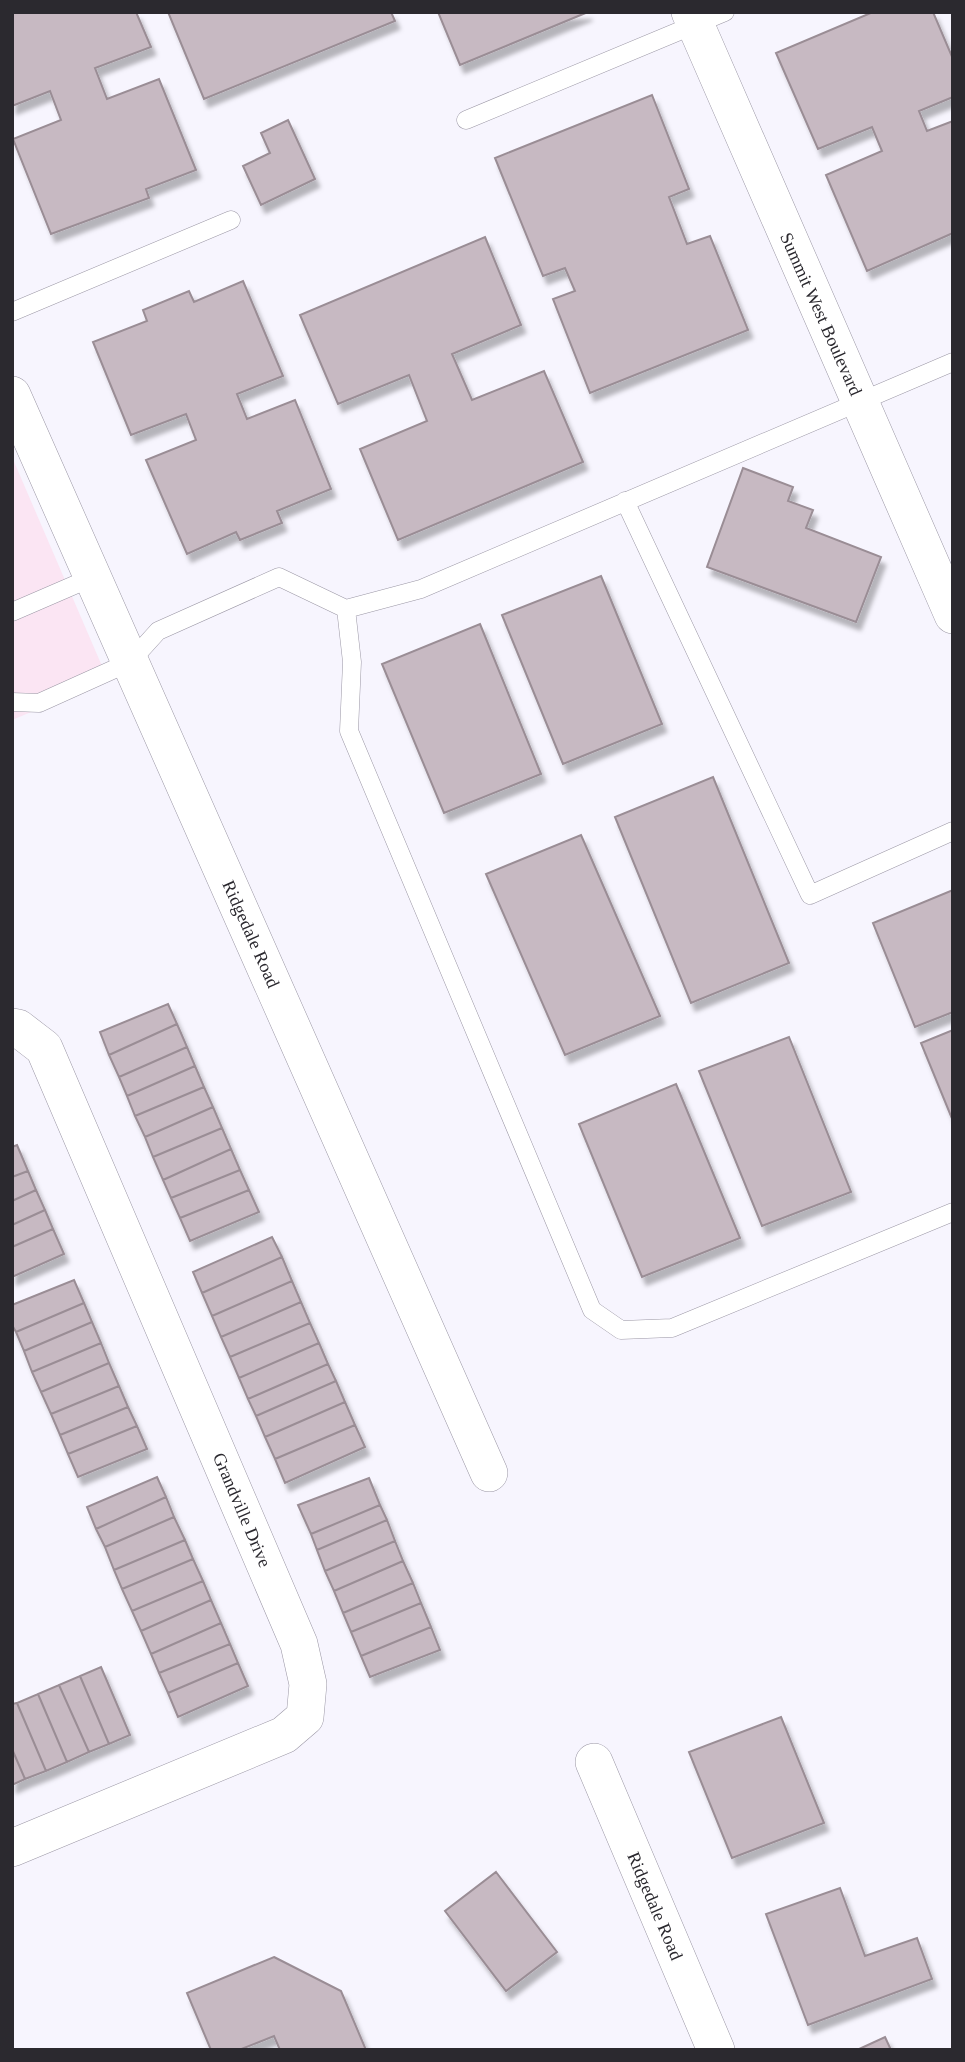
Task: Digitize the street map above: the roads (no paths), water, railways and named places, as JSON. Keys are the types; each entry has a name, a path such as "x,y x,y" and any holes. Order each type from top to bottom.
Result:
{"street":[{"name":"Summit West Boulevard","path":"703,17 859,401 953,615"},
{"name":"Ridgedale Road","path":"12,395 489,1474"},
{"name":"Grandville Drive","path":"12,1027 18,1028 44,1048 299,1644 309,1684 305,1717 284,1735 12,1849"},
{"name":"Ridgedale Road","path":"594,1762 716,2050"}],"lane":[{"path":"466,120 703,17"},
{"path":"12,312 231,220"},
{"path":"12,702 39,703 131,662 158,631 279,577 346,609 421,589 953,362"},
{"path":"625,501 810,895 953,831"},
{"path":"12,611 93,577"},
{"path":"346,609 352,662 349,731 592,1310 621,1329 672,1328 953,1212"}]}
